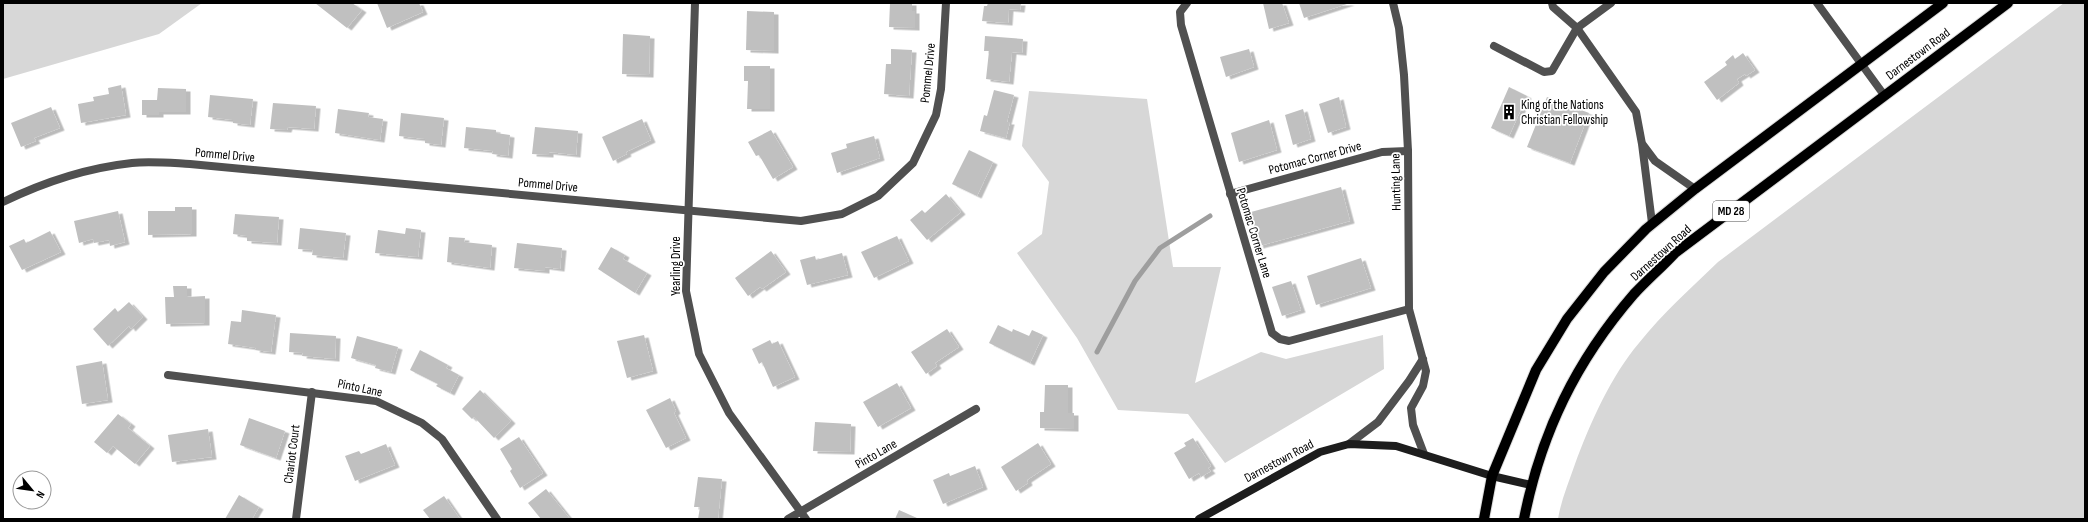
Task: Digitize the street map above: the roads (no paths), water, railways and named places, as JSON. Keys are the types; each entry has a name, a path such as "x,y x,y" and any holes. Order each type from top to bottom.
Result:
{"main road":[{"name":"Darnestown Road","path":"1492,476 1536,370 1567,319 1604,272 1652,224 1695,189 1943,3"},
{"name":"Darnestown Road","path":"1200,519 1320,452 1348,444 1396,446 1492,476 1531,485 1545,439 1568,389 1599,339 1635,294 1675,253 1884,94 2008,3"},
{"path":"1484,519 1492,476"},
{"name":"MD 28","path":"1524,519 1531,485"}],"street":[{"name":"Yearling Drive","path":"695,3 686,291 699,354 729,413 806,519"},
{"name":"Pommel Drive","path":"3,202 31,188 76,172 132,163 190,164 801,221 842,214 878,196 913,163 936,115 941,89 946,3"},
{"name":"Potomac Corner Lane","path":"1187,3 1180,12 1181,25 1272,333 1280,339 1290,341 1409,309"},
{"name":"Hunting Lane","path":"1393,3 1399,28 1404,75 1408,151 1409,309 1426,371 1422,386 1411,408 1412,425 1424,454"},
{"path":"1552,3 1553,6 1577,28 1636,112 1642,144 1652,224"},
{"path":"1494,46 1544,72 1552,72 1577,28 1611,3"},
{"path":"1817,3 1884,94"},
{"path":"1642,144 1656,161 1695,189"},
{"name":"Potomac Corner Drive","path":"1230,194 1382,152 1408,151"},
{"path":"1348,444 1378,422 1423,359"},
{"name":"Pinto Lane","path":"168,375 376,401 422,423 442,440 497,519"},
{"name":"Chariot Court","path":"296,519 312,392"},
{"name":"Pinto Lane","path":"788,519 976,409"}],"waterway":[{"path":"1097,352 1135,281 1160,248 1210,216"}],"place":[{"name":"King of the Nations Christian Fellowship","path":"1509,112"}]}
